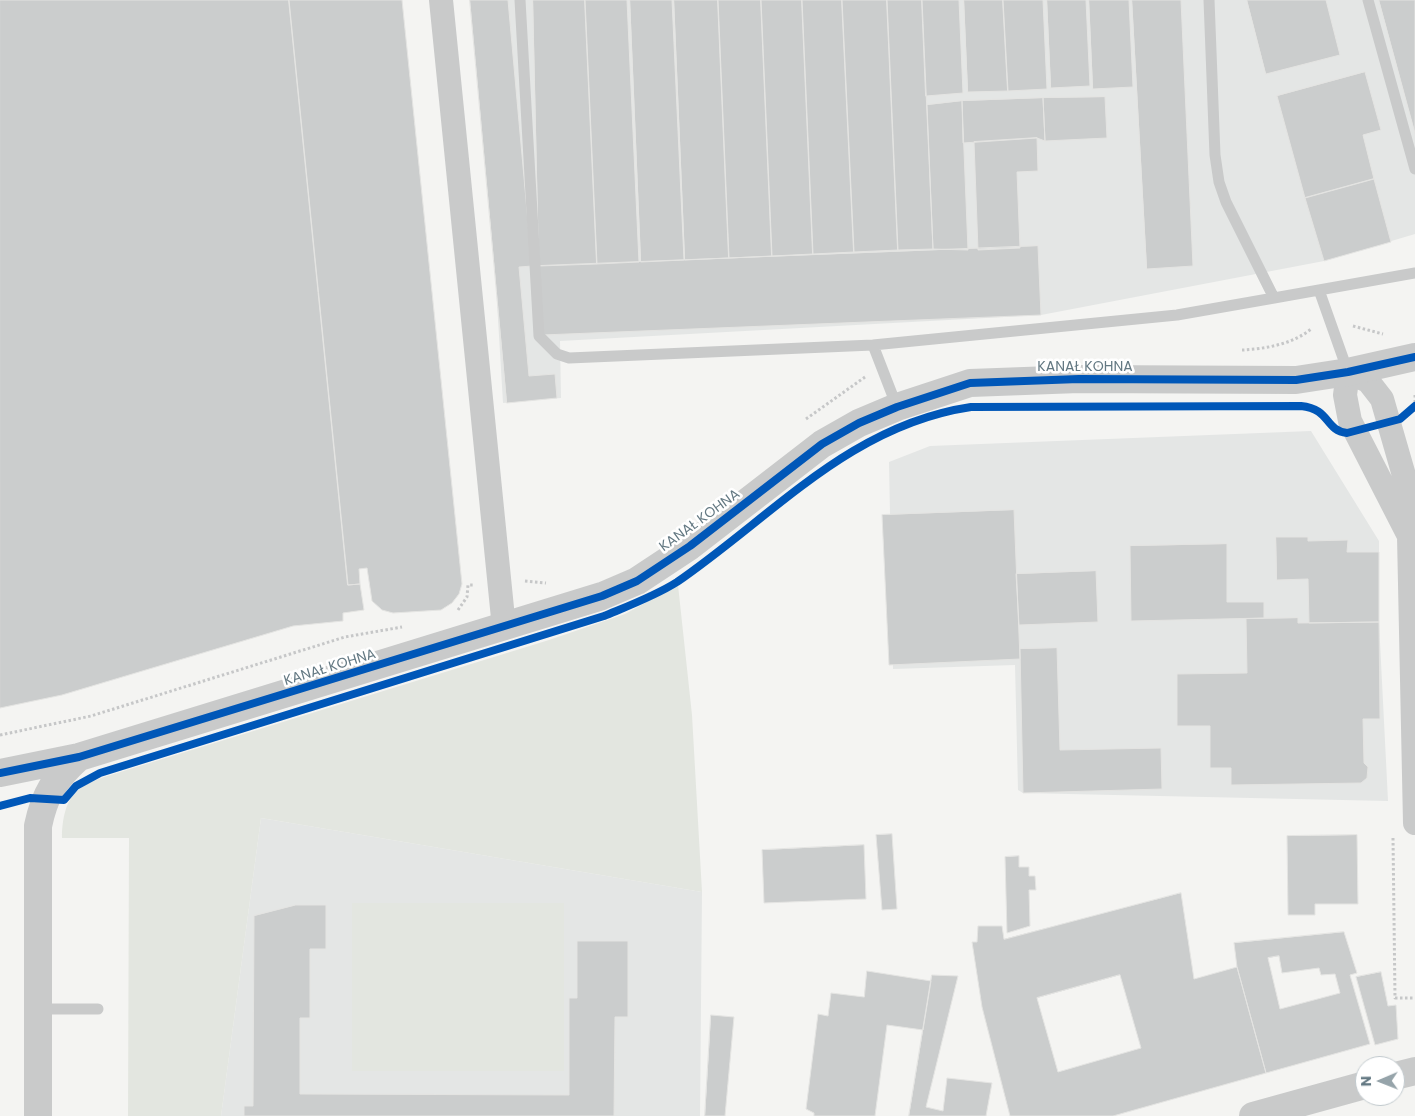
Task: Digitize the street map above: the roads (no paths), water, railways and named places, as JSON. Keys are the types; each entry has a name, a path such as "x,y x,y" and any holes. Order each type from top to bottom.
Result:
{"street":[{"path":"442,0 504,628"},
{"name":"KANAŁ KOHNA","path":"0,773 79,757 504,628 602,596 637,581 690,546 822,444 859,424 897,407 970,384 1079,379 1296,380 1348,372 1415,357"},
{"path":"1409,536 1350,421 1345,395 1348,372 1368,382 1382,399 1405,479 1409,536 1415,823"},
{"path":"38,1116 38,826 44,799 57,777 79,757"},
{"path":"1253,1116 1355,1088"}],"lane":[{"path":"520,0 539,336 557,354 570,358 873,345 1177,315 1415,273"},
{"path":"1209,0 1215,155 1219,182 1226,202 1274,298"},
{"path":"1368,0 1415,169"},
{"path":"1320,290 1348,372"},
{"path":"873,345 897,407"},
{"path":"38,1010 98,1009"}]}
